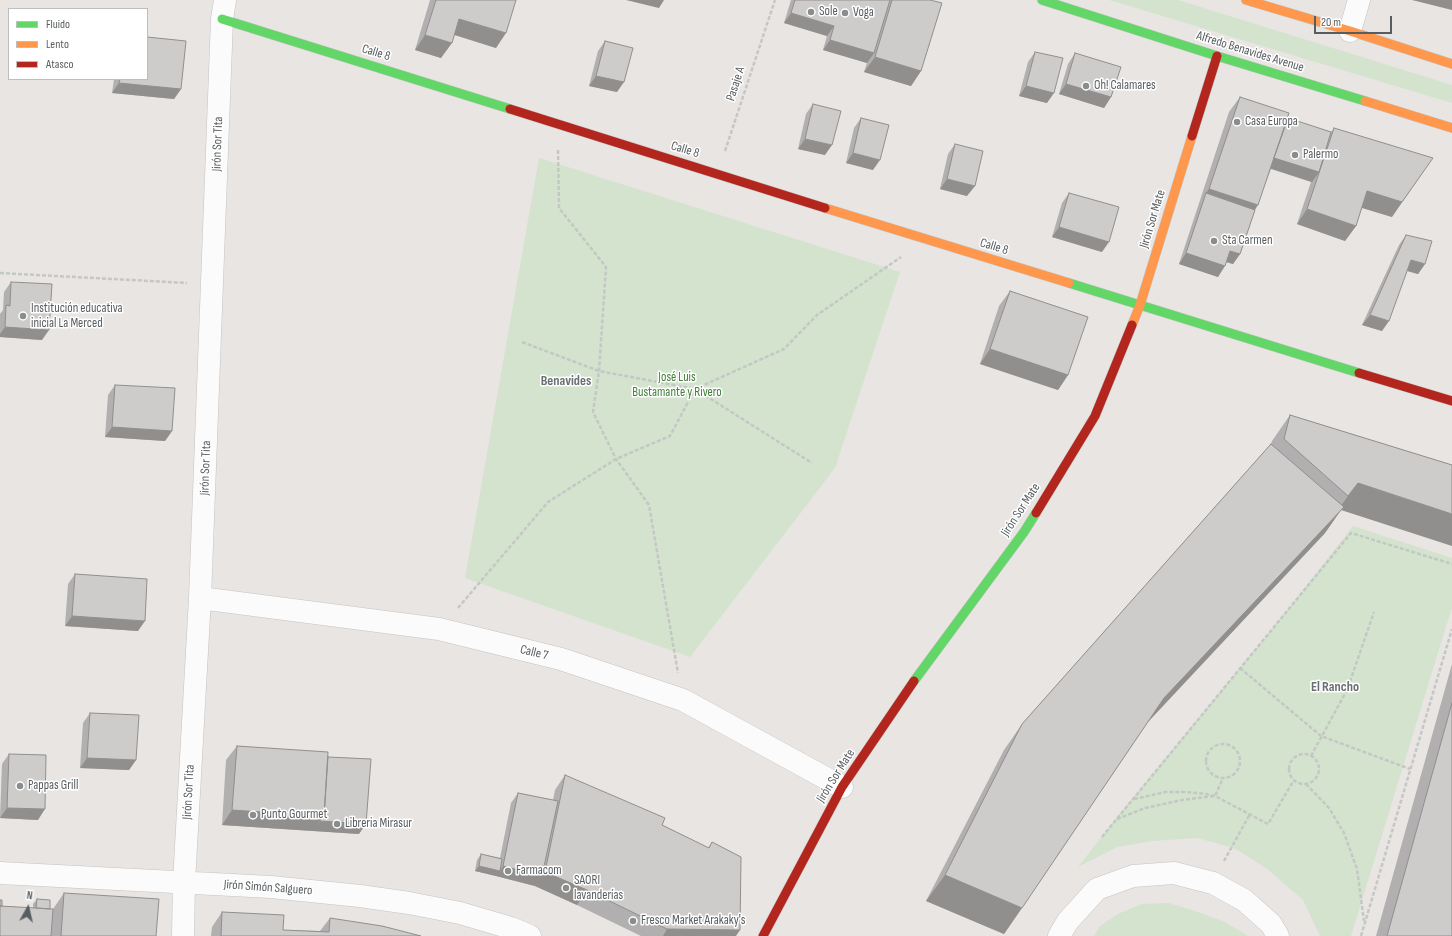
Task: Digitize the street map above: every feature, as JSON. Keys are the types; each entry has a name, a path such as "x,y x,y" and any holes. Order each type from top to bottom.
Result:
{"street":[{"name":"Alfredo Benavides Avenue","path":"1042,0 1216,56 1452,128"},
{"path":"1246,0 1350,31 1452,64"},
{"path":"1350,31 1360,0"},
{"name":"Calle 8","path":"224,10 557,124 927,240 1452,401"},
{"name":"Jirón Sor Tita","path":"183,936 184,882 200,598 224,10"},
{"name":"Jirón Sor Mate","path":"763,936 842,788 931,657 1024,532 1095,416 1140,305 1216,56"},
{"name":"Calle 7","path":"200,598 439,629 561,659 683,700 842,788"},
{"name":"Jirón Simón Salguero","path":"0,872 184,882 360,896 409,903 460,914 511,928 530,936"},
{"path":"1059,936 1068,921 1097,889 1133,876 1174,874 1212,883 1244,900 1270,924 1278,936"}],"path":[{"name":"Pasaje A","path":"717,174 775,0"},
{"path":"557,124 559,208 606,267 599,371 593,412 616,459 649,504 683,700"},
{"path":"439,629 548,502 616,459 670,436 695,389 784,349 816,315 927,240"},
{"path":"0,273 213,284"},
{"path":"522,342 599,371 695,389 812,463"},
{"path":"1102,837 1351,533 1452,564"},
{"path":"1311,756 1347,690 1374,612"},
{"path":"1361,936 1452,629"},
{"path":"1240,668 1322,736 1410,769"},
{"path":"1215,796 1223,778 1233,775 1240,766 1237,751 1229,745 1223,744 1212,748 1206,758 1206,764 1212,774 1223,778"},
{"path":"1306,784 1315,779 1319,770 1317,761 1311,756 1300,754 1292,760 1289,769 1290,774 1294,780 1306,784 1329,808 1344,833 1357,869 1364,923"},
{"path":"1133,800 1166,792 1187,792 1215,796 1268,824 1294,780"},
{"path":"1116,820 1145,808 1182,800 1215,796"},
{"path":"1212,883 1250,814"}],"green space":[{"path":"1109,0 1178,0 1452,85 1452,103"},
{"name":"José Luis Bustamante y Rivero","path":"539,158 900,272 835,468 690,657 465,578"},
{"path":"1353,526 1452,558 1452,607 1351,936 1320,936 1303,900 1266,868 1234,848 1197,838 1152,841 1117,847 1078,867 1125,807 1278,622"},
{"path":"1169,903 1225,922 1248,936 1094,936 1100,926 1118,914 1142,904"}],"building":[{"path":"436,0 516,0 506,33 459,19 452,43 425,35"},
{"path":"795,0 890,0 874,53 830,40 834,26 791,13"},
{"path":"892,0 930,0 942,3 921,71 875,57"},
{"path":"148,37 186,41 181,89 119,83 120,80 148,80"},
{"path":"605,41 633,48 624,82 596,76"},
{"path":"1035,52 1063,58 1054,93 1026,86"},
{"path":"1075,53 1121,67 1111,97 1066,84"},
{"path":"1240,97 1289,113 1258,205 1209,189"},
{"path":"813,104 841,111 832,145 805,139"},
{"path":"861,118 889,125 880,160 853,153"},
{"name":"Palermo","path":"1288,118 1331,132 1319,172 1274,158"},
{"path":"1334,128 1433,158 1402,202 1367,191 1356,226 1307,209"},
{"path":"955,144 983,151 975,186 947,179"},
{"path":"1069,193 1119,207 1109,242 1059,227"},
{"name":"Sta Carmen","path":"1206,193 1255,210 1240,254 1230,251 1225,266 1186,253"},
{"path":"1406,235 1432,241 1425,264 1411,260 1389,321 1370,315"},
{"name":"Institución educativa inicial La Merced","path":"11,282 52,284 49,330 5,327 6,305 10,306"},
{"path":"1010,291 1088,317 1068,375 990,349"},
{"path":"115,385 175,388 172,431 112,427"},
{"path":"1290,415 1452,465 1452,514 1358,483 1348,496 1284,439"},
{"path":"1271,444 1344,507 1164,698 1022,908 945,875 1022,724"},
{"path":"75,574 147,579 145,621 72,616"},
{"path":"1452,703 1452,936 1387,936"},
{"path":"90,713 139,715 136,760 87,758"},
{"path":"237,746 328,752 324,816 232,810"},
{"name":"Pappas Grill","path":"9,754 46,755 45,809 7,808"},
{"path":"328,757 371,759 366,824 320,821 324,816"},
{"path":"565,775 665,818 662,825 709,848 712,842 741,857 740,930 667,929 587,890 545,872"},
{"path":"518,793 558,801 542,876 503,866"},
{"path":"481,854 502,859 500,871 479,866"},
{"path":"64,893 159,899 156,936 61,936"},
{"path":"37,899 50,900 50,909 36,908"},
{"path":"0,900 2,900 2,906 0,906"},
{"path":"0,906 53,909 51,936 0,936"},
{"path":"222,912 284,915 283,930 329,932 330,918 382,926 421,936 221,936"}],"traffic: fast":[{"path":"1042,0 1217,56 1365,101"},
{"path":"222,19 510,109"},
{"path":"1069,283 1359,373"},
{"path":"914,681 1024,532 1036,513"}],"traffic: slow":[{"path":"1246,0 1350,31 1452,64"},
{"path":"1365,101 1452,128"},
{"path":"1132,325 1140,305 1192,136"},
{"path":"825,208 1069,283"}],"traffic: jam":[{"path":"1192,136 1217,56"},
{"path":"510,109 825,208"},
{"path":"1036,513 1095,416 1132,325"},
{"path":"1359,373 1452,401"},
{"path":"763,936 842,787 914,681"}],"place":[{"name":"Sole","path":"811,12"},
{"name":"Voga","path":"845,13"},
{"name":"Oh! Calamares","path":"1086,86"},
{"name":"Casa Europa","path":"1237,122"},
{"name":"Palermo","path":"1295,155"},
{"name":"Sta Carmen","path":"1214,241"},
{"name":"Institución educativa inicial La Merced","path":"23,316"},
{"name":"Pappas Grill","path":"20,786"},
{"name":"Punto Gourmet","path":"253,815"},
{"name":"Libreria Mirasur","path":"337,824"},
{"name":"Farmacom","path":"508,871"},
{"name":"SAORI lavanderías","path":"566,888"},
{"name":"Fresco Market Arakaky's","path":"633,921"}],"district":[{"name":"Benavides","path":"566,381"},
{"name":"El Rancho","path":"1335,687"}]}
